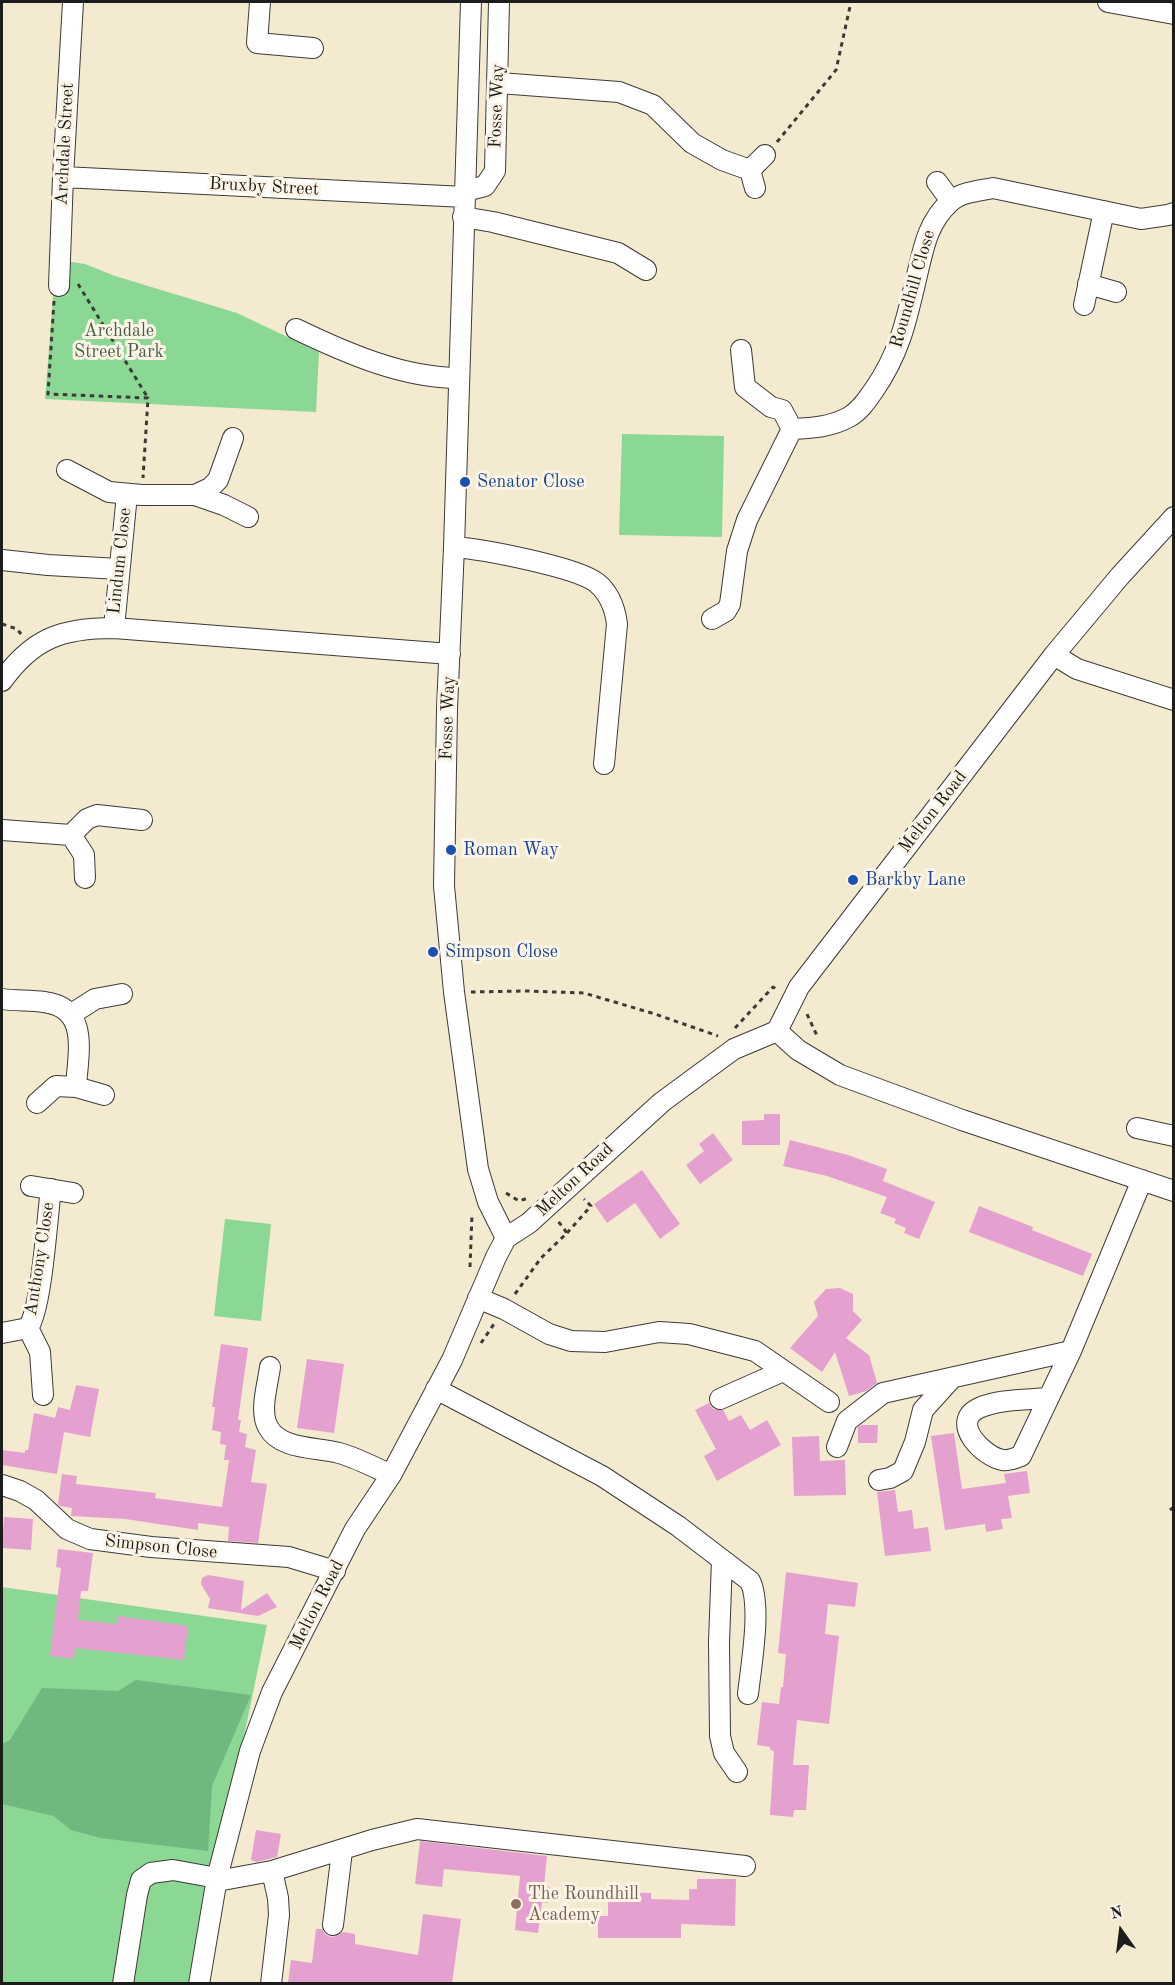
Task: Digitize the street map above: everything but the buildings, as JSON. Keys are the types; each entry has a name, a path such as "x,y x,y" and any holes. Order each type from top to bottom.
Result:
{"street":[{"name":"Archdale Street","path":"59,286 73,2"},
{"path":"260,2 257,43 313,48"},
{"name":"Fosse Way","path":"471,2 447,709 444,886 454,992 478,1168 488,1202 506,1238"},
{"name":"Fosse Way","path":"465,194 485,186 495,171 500,2"},
{"path":"1108,2 1173,14"},
{"path":"499,83 619,92 653,105 692,143 753,179 765,155"},
{"name":"Bruxby Street","path":"63,177 465,194"},
{"path":"938,182 951,201 970,192 993,188 1141,219 1173,213"},
{"name":"Roundhill Close","path":"792,429 819,428 851,416 865,403 891,365 903,333 924,245 933,222 951,201"},
{"path":"1084,305 1104,211"},
{"path":"463,217 493,222 618,253 646,270"},
{"path":"1088,284 1116,292"},
{"path":"296,329 330,345 382,364 435,378 459,378"},
{"path":"712,619 726,611 730,604 737,550 747,520 792,429 782,410 771,406 745,387 741,350"},
{"path":"189,496 210,488 218,480 233,438"},
{"path":"68,470 126,494"},
{"name":"Lindum Close","path":"114,628 126,494 189,496 224,504 248,517"},
{"name":"Melton Road","path":"199,1983 217,1879 250,1751 272,1692 355,1529 391,1475 452,1360 506,1238 529,1223 662,1102 734,1049 777,1031 800,987 1054,655 1173,517"},
{"path":"454,547 474,548 578,573 597,583 608,595 615,609 617,624 604,764"},
{"path":"2,560 118,569"},
{"path":"2,681 11,668 33,647 51,638 82,628 114,628 450,654"},
{"path":"1054,655 1077,669 1173,700"},
{"path":"2,830 71,835 87,819 97,815 142,820"},
{"path":"71,835 84,855 85,878"},
{"path":"70,1015 95,999 122,994"},
{"path":"2,999 46,1002 63,1008 70,1015 76,1023 79,1036 76,1086"},
{"path":"777,1031 798,1050 840,1075 1173,1191"},
{"path":"38,1103 56,1086 76,1086 104,1095"},
{"path":"1137,1128 1173,1136"},
{"path":"1048,1398 1071,1351 1142,1180"},
{"name":"Anthony Close","path":"2,1333 28,1328 33,1321 37,1302 41,1188 73,1193"},
{"path":"478,1298 504,1309 549,1334 571,1341 605,1342 659,1332 689,1334 755,1352 829,1402"},
{"name":"Anthony Close","path":"28,1328 40,1352 43,1395"},
{"path":"837,1447 847,1421 883,1393 1071,1351"},
{"path":"270,1367 264,1409 267,1426 276,1437 298,1445 340,1453 391,1475"},
{"path":"720,1399 783,1371"},
{"path":"879,1480 890,1478 903,1471 915,1442 923,1410 952,1378"},
{"path":"436,1389 602,1476 678,1526 750,1581 755,1590 755,1617 748,1694"},
{"name":"Simpson Close","path":"2,1485 36,1500 67,1529 90,1539 151,1547 289,1557 335,1571"},
{"path":"722,1560 719,1642 720,1736 724,1753 737,1772"},
{"path":"123,1983 137,1895 141,1880 151,1873 173,1870 217,1879 272,1871 372,1840 417,1829 745,1866"},
{"path":"333,1925 342,1851"},
{"path":"272,1871 279,1915 272,1983"}],"path":[{"path":"765,155 795,122 836,70 851,2"},
{"path":"62,256 148,398 126,494"},
{"path":"59,286 54,298 48,394 148,398"},
{"path":"2,624 17,629 33,647"},
{"path":"733,1030 773,987 781,992"},
{"path":"454,992 584,993 655,1014 725,1039"},
{"path":"804,1005 815,1037 825,1043"},
{"path":"481,1343 542,1258 591,1206 570,1185"},
{"path":"547,1206 567,1233"}],"green space":[{"name":"Archdale Street Park","path":"56,261 85,264 115,276 237,313 319,352 316,412 45,399"},
{"path":"622,434 724,436 722,537 619,535"},
{"path":"225,1219 271,1224 261,1321 214,1316"},
{"path":"2,1587 267,1625 193,1983 2,1984"},
{"path":"136,1680 251,1695 212,1786 208,1851 101,1838 71,1830 54,1816 2,1804 2,1744 10,1740 42,1688 118,1691"}],"place":[{"name":"Senator Close","path":"465,482"},
{"name":"Roman Way","path":"451,850"},
{"name":"Barkby Lane","path":"853,880"},
{"name":"Simpson Close","path":"433,952"},
{"name":"The Roundhill Academy","path":"516,1904"}]}
